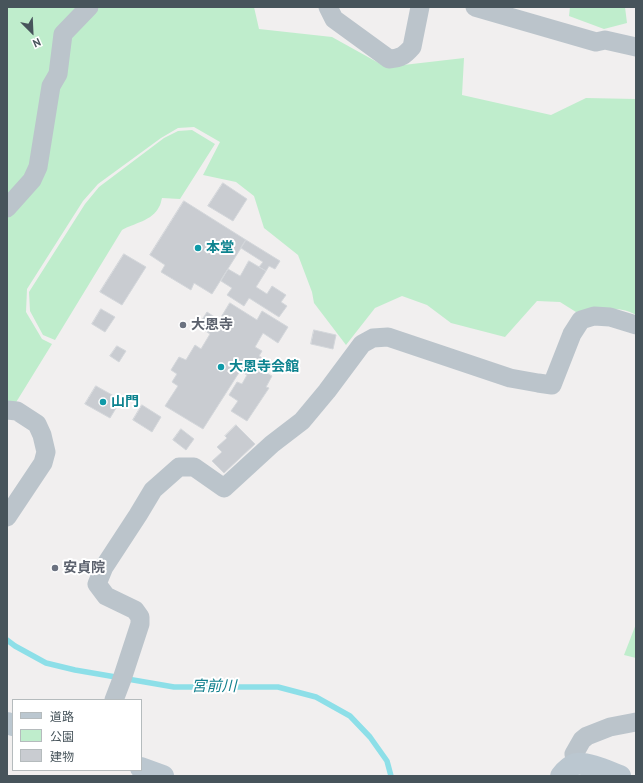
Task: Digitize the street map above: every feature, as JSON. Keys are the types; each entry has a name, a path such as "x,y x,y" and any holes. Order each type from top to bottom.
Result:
{"main road":[{"path":"569,770 590,766 620,776"},
{"path":"142,768 163,776"}],"street":[{"path":"7,208 32,180 38,167 51,86 58,74 63,34 88,7"},
{"path":"328,7 334,19 389,59 400,58 412,47 420,7"},
{"path":"475,7 596,42 606,40 636,47"},
{"path":"114,699 138,632 140,616 135,610 106,596 97,584 104,567 153,490 179,467 194,467 224,488 272,444 302,421 327,391 362,344 373,338 388,337 510,378 538,384 552,385 572,334 581,320 594,316 610,317 636,325"},
{"path":"7,410 17,411 37,424 42,435 46,452 43,464 7,517"},
{"path":"569,770 574,754 582,740 587,736 610,727 636,722"}],"green space":[{"path":"7,7 254,7 259,29 332,37 386,67 464,58 462,95 551,115 586,98 636,99 636,315 616,309 584,317 560,302 537,301 505,337 451,323 427,305 402,296 375,308 346,345 314,303 312,292 298,255 264,228 254,196 236,182 203,175 220,142 194,127 178,128 161,138 98,184 83,201 27,289 26,312 42,339 52,344 15,404 7,405"},
{"path":"570,7 625,7 627,23 604,29 569,16"},
{"path":"192,130 215,144 180,199 162,198 160,206 152,216 122,230 55,340 43,335 30,311 29,292 85,204 99,187 164,138 178,131"},
{"path":"636,624 636,658 624,655"}],"building":[{"path":"223,183 247,199 233,221 208,206"},
{"name":"本堂","path":"184,201 246,240 212,294 194,283 191,290 161,272 165,265 150,255"},
{"path":"246,240 280,261 275,269 269,266 266,271 259,267 263,262 241,248"},
{"path":"124,254 146,267 122,305 100,292"},
{"path":"249,261 266,271 256,287 267,294 272,286 286,295 281,302 287,306 279,317 249,298 244,306 227,295 232,288 221,281 228,269 240,276"},
{"name":"大恩寺会館","path":"230,303 257,320 262,311 288,327 278,343 263,333 255,347 262,351 259,356 271,363 265,372 272,376 266,387 269,388 247,421 231,411 238,401 229,395 237,382 242,384 247,375 240,371 203,429 165,406 178,386 172,382 177,374 171,370 179,357 186,360 195,345 201,349 210,334 198,326 207,312 219,320"},
{"path":"101,309 115,317 105,332 92,324"},
{"path":"314,330 336,335 333,349 311,344"},
{"path":"117,346 126,351 119,362 110,356"},
{"name":"山門","path":"96,386 121,400 110,418 85,404"},
{"path":"142,405 161,417 152,432 133,420"},
{"path":"236,425 255,444 224,473 212,461 222,452 217,447 227,438 225,436"},
{"path":"181,429 194,439 186,450 173,440"}],"waterway":[{"name":"宮前川","path":"7,640 46,663 75,670 174,687 278,687 316,697 350,716 370,737 387,761 391,776"}],"place":[{"name":"本堂","path":"198,248"},
{"name":"大恩寺","path":"183,325"},
{"name":"大恩寺会館","path":"221,367"},
{"name":"山門","path":"103,402"},
{"name":"安貞院","path":"55,568"}]}
